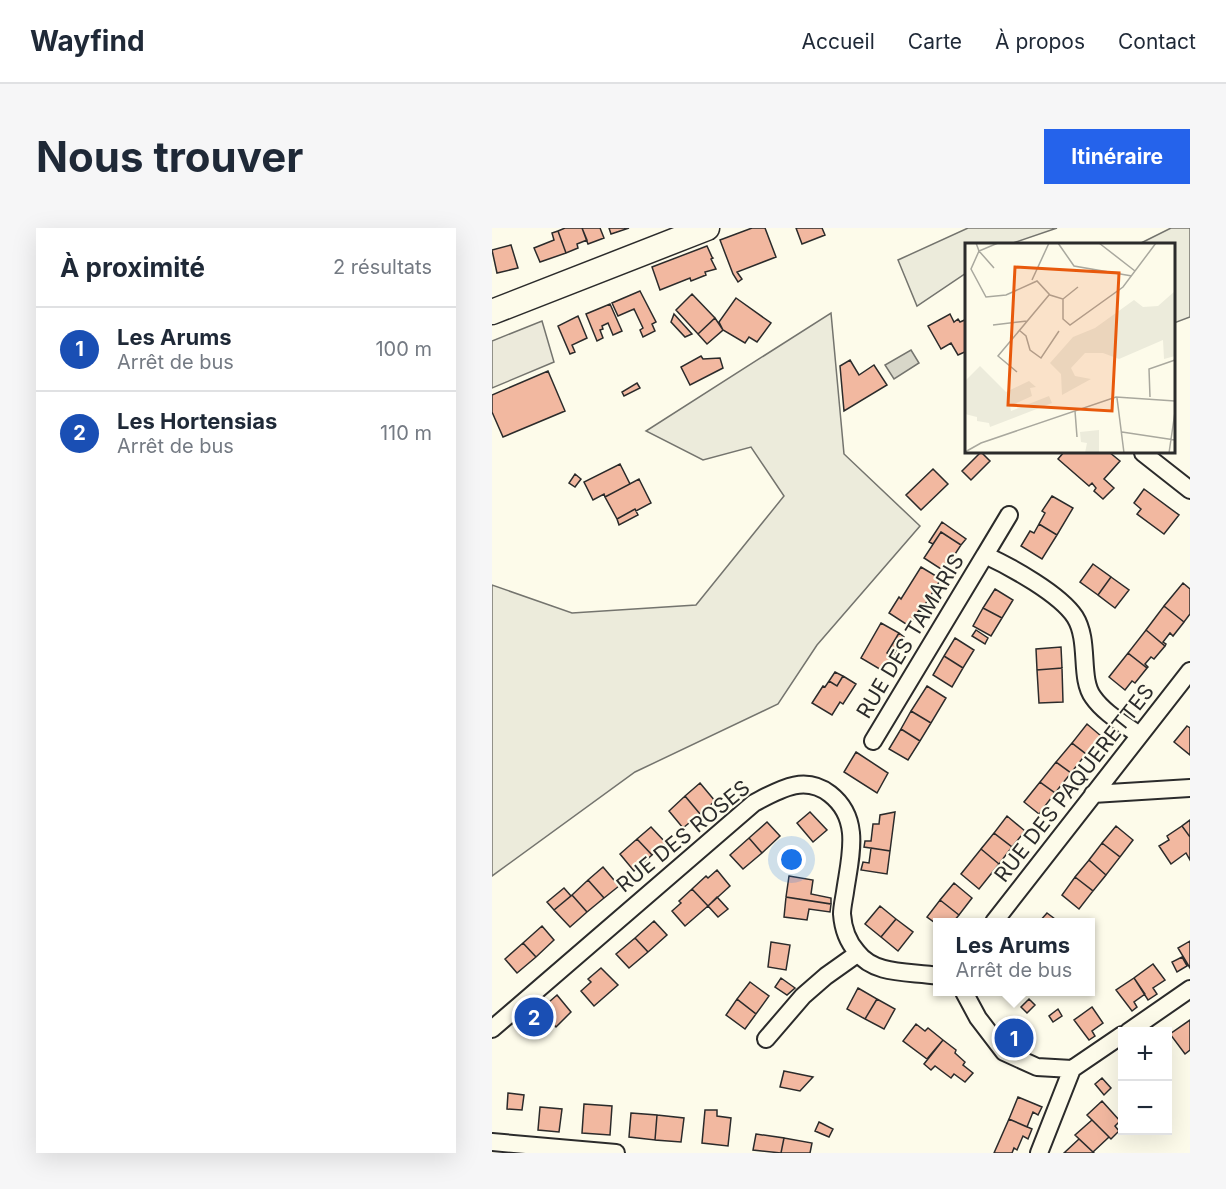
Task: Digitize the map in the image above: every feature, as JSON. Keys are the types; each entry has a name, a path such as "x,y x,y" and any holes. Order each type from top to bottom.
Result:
{"main road":[{"path":"492,312 707,228"}],"street":[{"path":"1143,453 1190,490"},
{"name":"RUE DES TAMARIS","path":"873,741 1009,515"},
{"name":"RUE DES TAMARIS","path":"985,555 1004,564 1062,601 1076,618 1083,637 1087,680 1092,696 1106,711 1139,735"},
{"name":"RUE DES PAQUERETTES","path":"997,918 1190,671"},
{"name":"RUE DES ROSES","path":"492,1029 754,802 780,789 802,784 820,787 832,795 841,805 850,822 851,850 842,913 847,938 857,954"},
{"path":"1093,795 1190,788"},
{"path":"766,1039 803,996 857,954 869,964 884,970 933,975"},
{"path":"1135,1027 1190,989"},
{"path":"966,996 978,1018 1004,1052 1036,1067 1072,1069"},
{"path":"1039,1153 1072,1069 1118,1038"},
{"path":"492,1142 616,1153"}],"shaded area":[{"path":"968,228 1057,228 1013,243 965,243 965,274 917,306 898,260"},
{"path":"1171,228 1190,228 1190,317 1175,323 1175,243 1141,243"},
{"path":"831,313 844,454 920,526 817,645 778,704 635,772 492,876 492,585 572,613 696,605 784,496 751,447 703,460 646,431"},
{"path":"542,321 554,362 492,388 492,341"},
{"path":"911,350 919,363 894,379 885,365"}],"building":[{"path":"565,228 582,228 587,240 577,244 578,248 566,253 558,231"},
{"path":"582,228 600,228 604,238 588,244"},
{"path":"609,228 629,228 611,234"},
{"path":"752,228 765,228 776,257 737,272 742,279 738,282 720,240"},
{"path":"796,228 822,228 825,235 802,244"},
{"path":"558,231 566,253 540,262 534,248 554,240 552,233"},
{"path":"511,245 518,268 497,273 492,250"},
{"path":"707,246 716,269 705,272 706,275 691,281 690,278 660,290 652,267"},
{"path":"640,291 656,322 652,324 655,331 643,337 640,330 643,328 634,309 618,316 612,303"},
{"path":"692,294 715,318 698,334 676,310"},
{"path":"736,298 771,323 757,342 749,337 745,343 723,330 719,322"},
{"path":"610,304 622,331 613,335 608,323 600,330 603,338 597,341 586,314"},
{"path":"674,314 692,334 685,337 671,322"},
{"path":"950,314 954,322 958,319 960,322 965,320 965,352 958,355 951,343 941,349 928,326"},
{"path":"578,316 587,338 572,345 575,352 570,354 558,326"},
{"path":"715,318 723,330 707,344 698,334"},
{"path":"701,356 703,359 720,358 723,368 690,385 681,367"},
{"path":"850,360 859,375 874,365 887,385 844,411 840,366"},
{"path":"548,371 565,411 503,437 492,412 492,395"},
{"path":"637,383 640,388 624,396 622,392"},
{"path":"980,453 990,461 971,480 962,471"},
{"path":"1063,453 1110,453 1120,461 1104,479 1114,488 1103,499 1094,491 1096,488 1092,483 1089,486 1058,459"},
{"path":"620,464 630,484 605,497 604,494 593,500 584,482"},
{"path":"933,469 948,484 921,510 906,495"},
{"path":"575,474 581,479 575,487 569,483"},
{"path":"639,479 651,503 617,519 605,497"},
{"path":"1144,489 1179,515 1164,534 1137,514 1141,509 1134,503"},
{"path":"1052,496 1073,508 1057,535 1039,524 1045,513 1042,511"},
{"path":"635,509 638,515 619,525 617,519"},
{"path":"942,522 966,539 961,545 941,532 933,544 929,542"},
{"path":"1039,524 1057,535 1042,559 1021,546 1030,531 1034,533"},
{"path":"941,532 961,545 944,571 924,558"},
{"path":"1093,564 1111,577 1098,595 1080,582"},
{"path":"921,567 941,579 909,626 889,613 899,597 901,599"},
{"path":"1111,577 1129,590 1115,608 1098,595"},
{"path":"1183,583 1190,589 1190,614 1184,622 1164,606"},
{"path":"995,589 1013,600 1002,618 983,608"},
{"path":"1164,606 1184,622 1173,636 1170,633 1163,642 1165,646 1146,630"},
{"path":"983,608 1002,618 991,636 973,626"},
{"path":"881,623 899,633 887,653 893,656 883,671 861,658"},
{"path":"976,630 988,638 985,644 972,636"},
{"path":"1146,630 1165,646 1154,659 1151,657 1145,664 1147,668 1128,653"},
{"path":"899,633 904,637 893,656 887,653"},
{"path":"955,638 974,650 963,668 944,656"},
{"path":"1061,647 1062,668 1037,670 1036,649"},
{"path":"1128,653 1147,668 1135,683 1132,681 1125,690 1109,677"},
{"path":"944,656 963,668 952,687 933,675"},
{"path":"1062,668 1063,702 1039,703 1037,670"},
{"path":"835,672 843,676 837,686 829,681"},
{"path":"843,676 856,684 843,704 840,702 832,715 812,703 823,686 825,687 829,681 837,686"},
{"path":"927,686 946,698 931,723 911,711"},
{"path":"911,711 931,723 920,741 901,729"},
{"path":"1087,724 1101,736 1086,754 1072,743"},
{"path":"1187,726 1190,728 1190,755 1174,742"},
{"path":"901,729 920,741 908,760 889,749"},
{"path":"1072,743 1086,754 1071,773 1056,762"},
{"path":"856,752 888,773 877,793 844,772"},
{"path":"1056,762 1071,773 1055,793 1040,782"},
{"path":"1040,782 1055,793 1039,814 1024,802"},
{"path":"700,783 715,801 700,814 685,796"},
{"path":"685,796 700,814 683,828 669,811"},
{"path":"810,812 827,830 813,842 797,823"},
{"path":"895,812 890,851 864,847 865,841 871,841 873,824 879,824 880,815"},
{"path":"1007,816 1025,831 1012,847 994,833"},
{"path":"1190,820 1190,837 1182,826"},
{"path":"767,822 780,836 762,853 749,838"},
{"path":"1116,826 1133,840 1120,857 1102,843"},
{"path":"1182,826 1190,837 1190,860 1186,853 1171,864 1159,846 1169,840 1167,836"},
{"path":"651,827 666,843 652,855 637,839"},
{"path":"994,833 1012,847 999,864 981,849"},
{"path":"749,838 762,853 743,869 730,855"},
{"path":"637,839 652,855 634,871 620,854"},
{"path":"1102,843 1120,857 1106,875 1089,860"},
{"path":"871,848 890,851 887,874 861,870 863,862 869,863"},
{"path":"981,849 999,864 979,889 961,874"},
{"path":"1089,860 1106,875 1093,891 1075,877"},
{"path":"603,867 619,886 604,898 588,880"},
{"path":"717,870 730,886 708,906 692,889 706,876 708,878"},
{"path":"789,876 813,880 811,894 831,898 831,904 786,897"},
{"path":"1075,877 1093,891 1079,909 1062,895"},
{"path":"588,880 604,898 587,912 572,895"},
{"path":"954,883 972,898 959,915 940,900"},
{"path":"564,888 571,896 554,910 547,902"},
{"path":"692,889 708,906 685,926 672,911"},
{"path":"572,895 587,912 570,927 554,910"},
{"path":"717,897 728,909 718,917 708,906"},
{"path":"786,897 831,904 830,912 809,909 807,920 784,917"},
{"path":"940,900 959,915 956,918 933,918 933,921 927,917"},
{"path":"880,906 896,919 881,937 865,924"},
{"path":"1047,913 1054,918 1043,918"},
{"path":"896,919 913,932 898,951 881,937"},
{"path":"654,921 667,935 648,952 635,938"},
{"path":"542,926 554,940 536,957 523,943"},
{"path":"635,938 648,952 629,968 616,954"},
{"path":"1190,941 1190,968 1178,948"},
{"path":"771,942 790,945 786,970 768,967"},
{"path":"523,943 536,957 517,973 505,959"},
{"path":"1182,957 1187,966 1177,972 1172,962"},
{"path":"1153,964 1165,980 1153,988 1157,994 1148,1000 1134,978"},
{"path":"601,968 618,985 594,1006 581,991 591,982 588,979"},
{"path":"781,978 795,988 787,995 775,987"},
{"path":"1134,978 1145,994 1134,1002 1137,1007 1132,1011 1116,990"},
{"path":"750,982 769,996 756,1014 737,999"},
{"path":"858,988 877,999 865,1019 847,1009"},
{"path":"557,995 571,1012 556,1027 540,1010"},
{"path":"737,999 756,1014 745,1029 726,1015"},
{"path":"877,999 895,1009 884,1029 865,1019"},
{"path":"1029,999 1035,1005 1027,1013 1021,1007"},
{"path":"1092,1007 1103,1023 1092,1031 1095,1036 1089,1040 1074,1020"},
{"path":"1058,1009 1062,1016 1053,1022 1049,1016"},
{"path":"1190,1020 1190,1050 1185,1054 1172,1037 1172,1033"},
{"path":"916,1024 925,1031 928,1028 943,1040 927,1059 903,1041"},
{"path":"943,1040 956,1050 955,1053 965,1062 963,1065 973,1073 965,1082 954,1074 951,1078 935,1066 931,1070 924,1064"},
{"path":"784,1071 813,1077 800,1091 780,1087"},
{"path":"1102,1078 1111,1088 1104,1095 1095,1084"},
{"path":"508,1093 524,1095 522,1110 507,1109"},
{"path":"1018,1097 1042,1107 1038,1115 1033,1112 1027,1127 1009,1119"},
{"path":"1102,1101 1118,1119 1115,1126 1118,1132 1111,1139 1087,1115"},
{"path":"584,1104 612,1106 610,1135 582,1133"},
{"path":"540,1107 562,1109 559,1132 538,1130"},
{"path":"705,1110 717,1110 717,1116 731,1118 728,1146 702,1143"},
{"path":"631,1113 657,1115 655,1140 629,1137"},
{"path":"657,1115 684,1118 681,1142 655,1140"},
{"path":"1009,1119 1032,1129 1028,1139 1023,1136 1017,1150 1014,1148 1012,1153 994,1153"},
{"path":"1092,1120 1109,1137 1093,1152 1075,1135"},
{"path":"819,1122 833,1129 829,1137 815,1131"},
{"path":"756,1134 784,1138 781,1153 753,1150"},
{"path":"784,1138 812,1143 810,1153 781,1153"},
{"path":"1079,1139 1094,1153 1064,1153"}],"place":[{"name":"Les Hortensias","path":"534,1017"},
{"name":"Les Arums","path":"1014,1038"}]}
